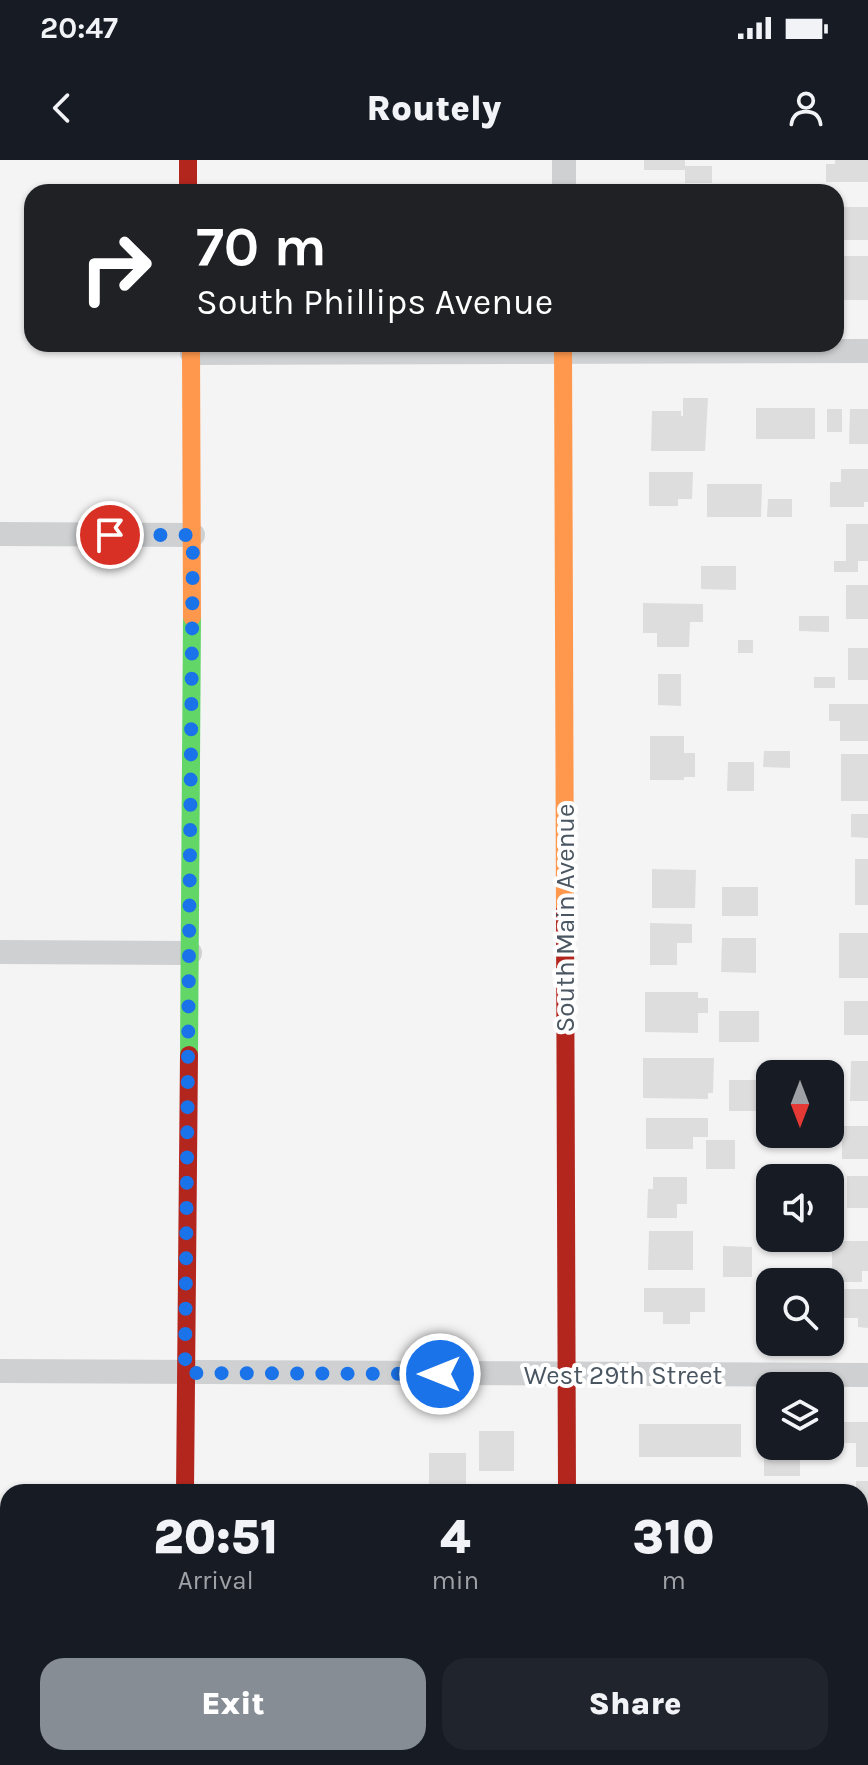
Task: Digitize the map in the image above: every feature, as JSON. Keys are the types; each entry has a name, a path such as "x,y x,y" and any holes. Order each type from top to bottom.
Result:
{"street":[{"path":"188,160 188,184"},
{"path":"564,160 564,184"},
{"path":"844,351 868,351"},
{"path":"185,1484 192,352"},
{"name":"South Main Avenue","path":"563,352 567,1484"},
{"path":"0,534 193,535"},
{"path":"0,952 190,953"},
{"name":"West 29th Street","path":"0,1371 868,1375"}],"building":[{"path":"644,160 685,160 685,166 712,166 712,183 685,183 685,170 644,170"},
{"path":"835,160 868,160 868,182 826,182 826,164 835,164"},
{"path":"844,207 868,207 868,240 844,240"},
{"path":"844,256 868,256 868,300 844,300"},
{"path":"683,398 708,398 705,451 651,451 652,411 681,411 683,416"},
{"path":"756,408 815,408 815,439 756,439"},
{"path":"827,409 842,409 842,432 827,432"},
{"path":"850,409 868,409 868,444 849,444"},
{"path":"841,469 868,469 868,502 864,502 864,507 830,507 830,482 841,482"},
{"path":"649,472 693,472 692,499 678,499 678,506 649,506"},
{"path":"707,484 762,484 761,517 707,517"},
{"path":"768,499 792,499 792,517 767,517"},
{"path":"846,524 868,524 868,561 858,561 858,572 834,572 834,561 846,561"},
{"path":"701,566 736,566 736,590 701,589"},
{"path":"846,585 868,585 868,619 846,619"},
{"path":"643,603 703,604 703,622 690,622 689,647 657,647 657,633 643,633"},
{"path":"799,616 829,616 829,632 799,631"},
{"path":"738,640 753,640 753,653 738,653"},
{"path":"848,648 868,648 868,680 848,680"},
{"path":"658,674 681,674 681,706 658,705"},
{"path":"814,677 835,677 835,688 814,688"},
{"path":"829,704 868,704 868,741 840,741 840,721 829,721"},
{"path":"650,736 684,736 684,753 695,753 695,777 650,780"},
{"path":"764,751 790,751 790,768 763,767"},
{"path":"841,754 868,754 868,801 841,801"},
{"path":"728,762 754,762 754,791 727,791"},
{"path":"851,814 868,814 868,838 851,837"},
{"path":"855,859 868,859 868,905 855,905"},
{"path":"652,869 696,870 695,908 652,908"},
{"path":"722,887 758,887 758,916 722,916"},
{"path":"650,923 692,924 692,943 677,943 677,965 650,965"},
{"path":"839,933 868,933 868,978 839,978"},
{"path":"722,938 756,938 756,973 721,972"},
{"path":"645,992 698,992 698,998 708,998 708,1013 698,1013 698,1033 645,1032"},
{"path":"844,1001 868,1001 868,1035 844,1035"},
{"path":"719,1011 759,1011 759,1042 719,1042"},
{"path":"643,1058 714,1058 713,1093 708,1093 708,1099 643,1098"},
{"path":"851,1061 868,1061 868,1101 850,1101"},
{"path":"729,1080 756,1080 756,1111 729,1111"},
{"path":"646,1118 708,1118 708,1137 693,1137 693,1149 646,1149"},
{"path":"844,1126 868,1126 868,1159 842,1159"},
{"path":"706,1140 735,1140 735,1169 706,1169"},
{"path":"847,1176 868,1176 868,1208 847,1208"},
{"path":"653,1177 687,1177 687,1204 677,1204 677,1218 647,1218 648,1189 653,1189"},
{"path":"649,1231 693,1231 693,1270 648,1270"},
{"path":"844,1241 868,1241 868,1271 862,1271 862,1282 844,1282 844,1268 832,1268 832,1252 844,1252"},
{"path":"723,1246 752,1247 752,1277 723,1277"},
{"path":"644,1288 705,1288 705,1312 690,1312 690,1324 663,1324 663,1312 644,1312"},
{"path":"844,1289 868,1289 868,1328 858,1327 858,1318 844,1318"},
{"path":"844,1422 868,1422 868,1467 856,1467 856,1443 844,1443"},
{"path":"639,1424 741,1424 741,1457 639,1457"},
{"path":"479,1431 514,1431 514,1471 479,1471"},
{"path":"429,1453 466,1453 466,1484 429,1484"},
{"path":"764,1460 800,1460 800,1476 764,1476"}],"traffic: fast":[{"path":"189,1055 192,617"}],"traffic: slow":[{"path":"191,352 192,617"},
{"path":"563,352 565,911"}],"traffic: jam":[{"path":"188,160 188,184"},
{"path":"565,911 567,1484"},
{"path":"185,1484 189,1055"}],"route":[{"path":"110,535 193,535 185,1373 440,1374"}]}
